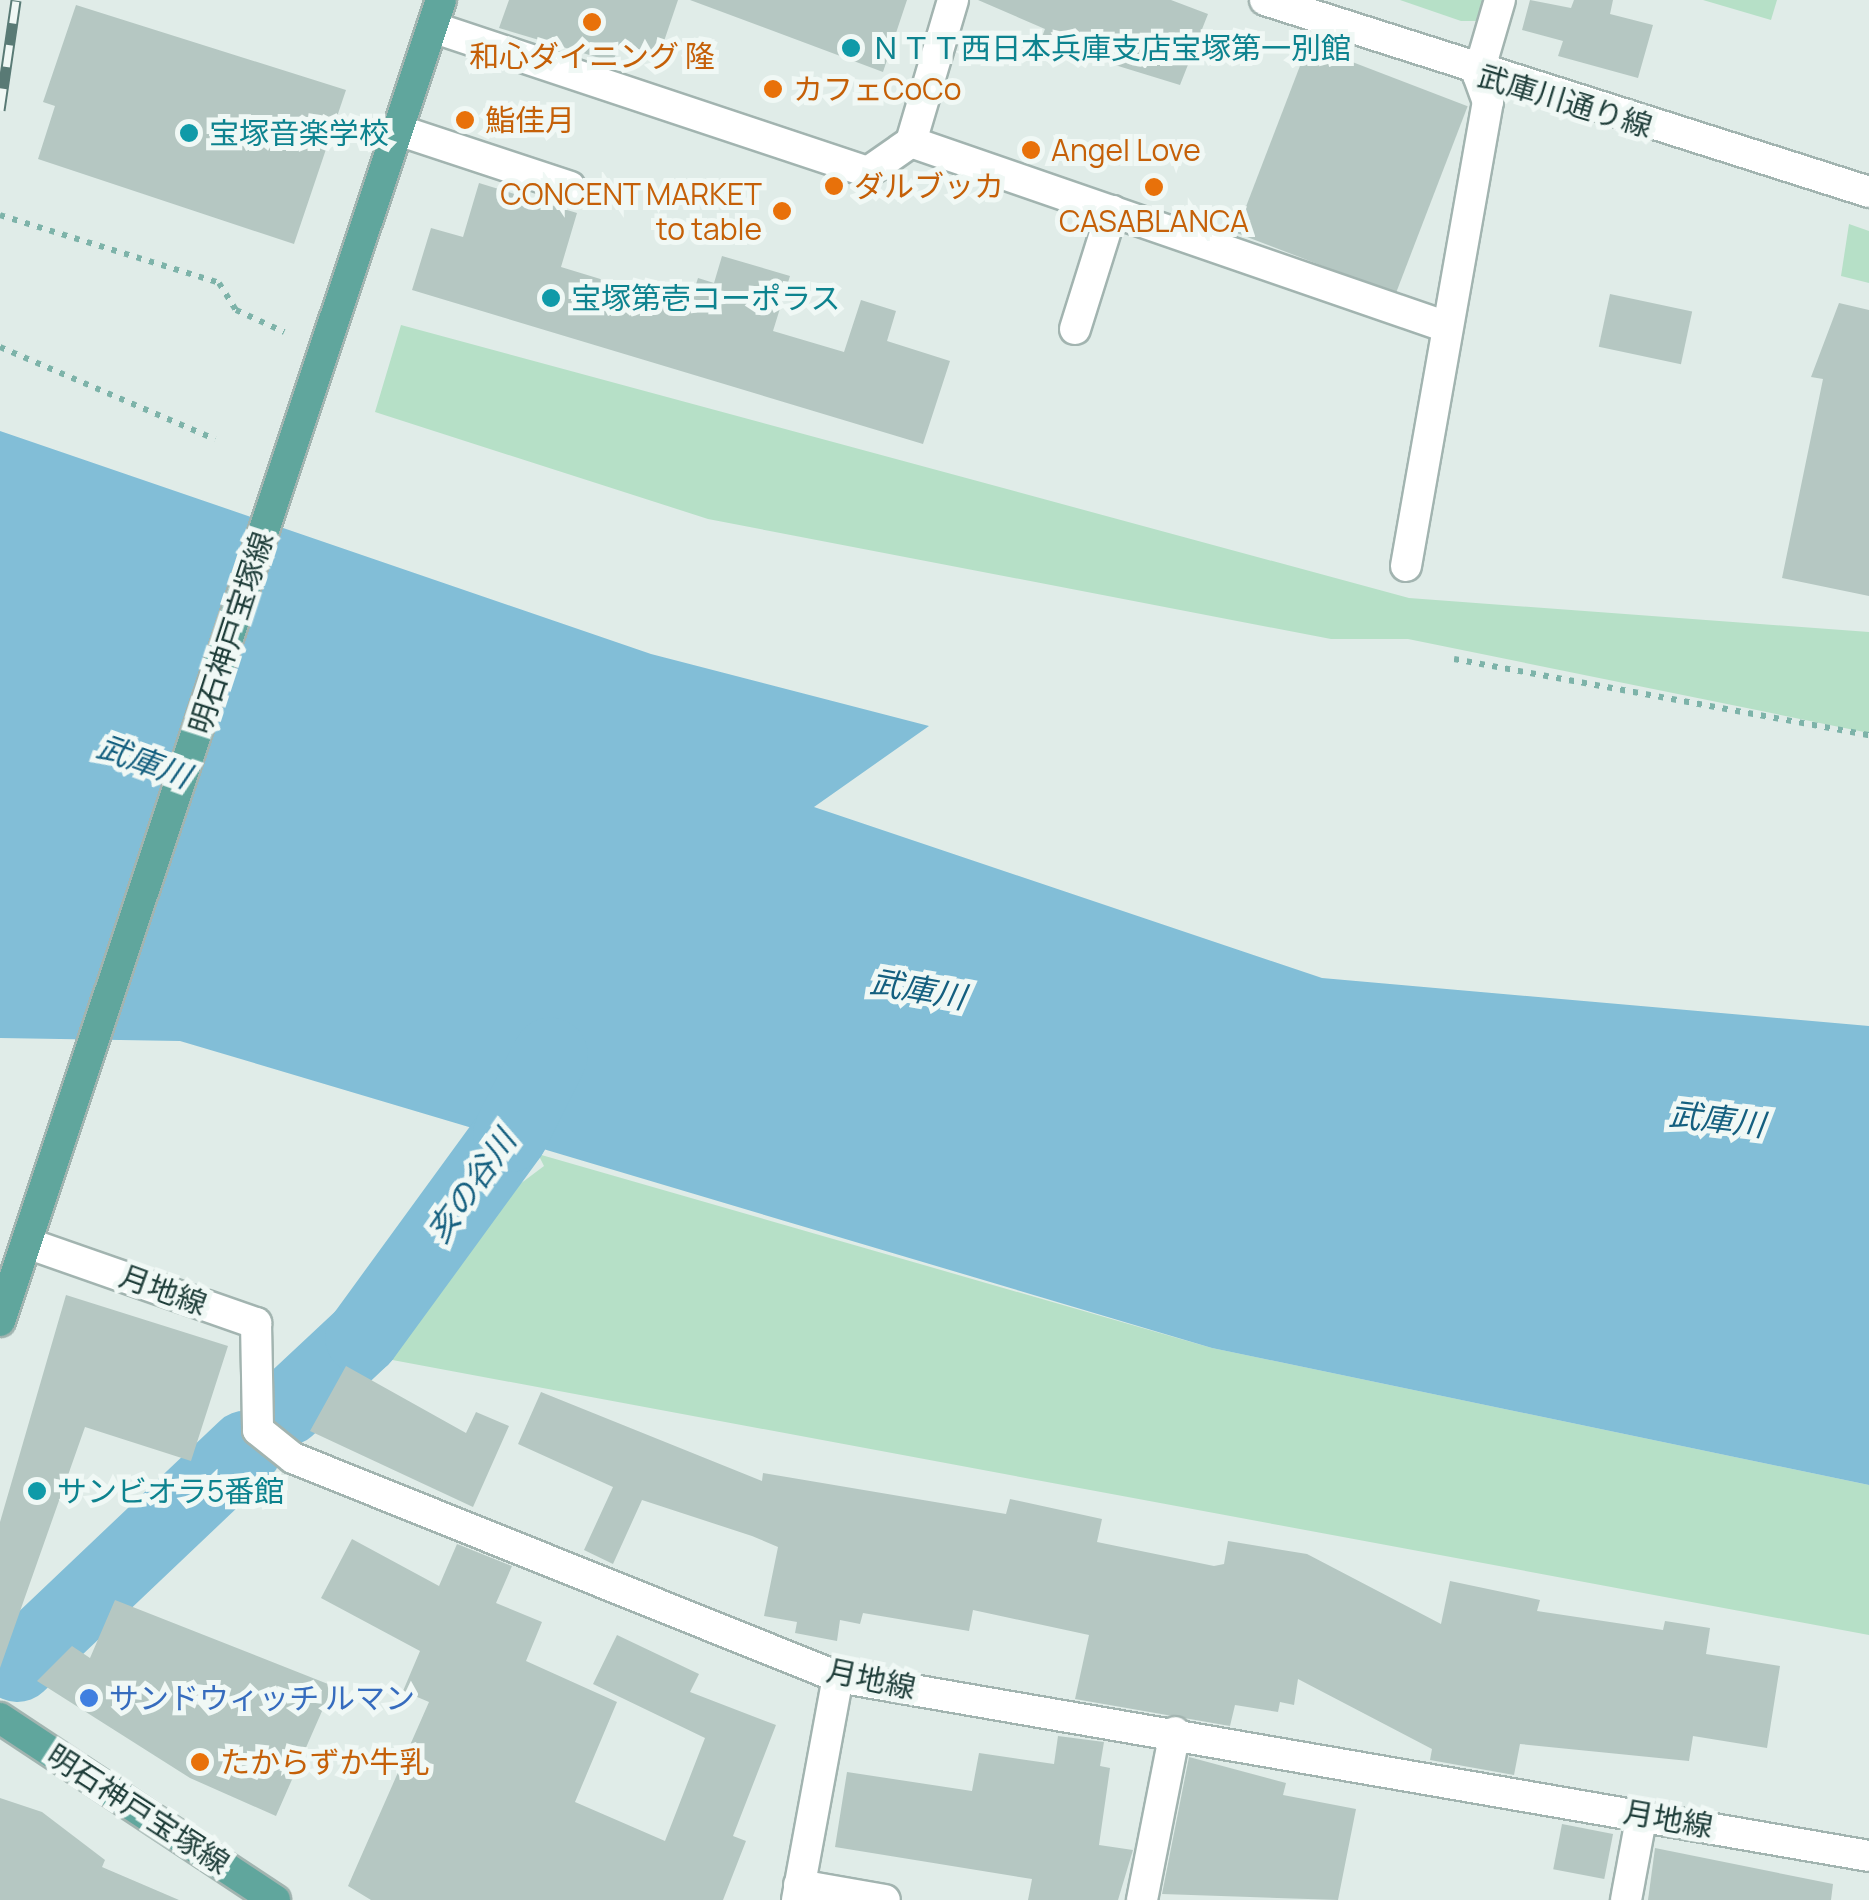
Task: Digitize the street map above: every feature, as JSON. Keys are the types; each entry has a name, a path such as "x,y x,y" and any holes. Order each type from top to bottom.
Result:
{"main road":[{"name":"明石神戸宝塚線","path":"0,1321 437,13"},
{"name":"明石神戸宝塚線","path":"0,1718 275,1900"}],"street":[{"path":"437,13 868,172 911,142 952,0"},
{"name":"武庫川通り線","path":"1264,0 1478,75 1869,192"},
{"path":"1406,566 1488,102 1478,75 1500,0"},
{"path":"398,130 570,187"},
{"path":"911,142 1446,327"},
{"path":"1075,328 1112,211"},
{"name":"月地線","path":"31,1232 256,1323 258,1430 293,1458 838,1677 1176,1732 1869,1856"},
{"path":"838,1677 798,1892 885,1900"},
{"path":"1142,1900 1176,1732"},
{"path":"1626,1900 1642,1814"}],"path":[{"path":"0,215 219,283 236,310 284,332"},
{"path":"0,347 215,439"},
{"path":"1454,659 1869,735"}],"green space":[{"path":"1400,0 1489,0 1483,21 1461,21"},
{"path":"1703,0 1777,0 1771,20"},
{"path":"1849,224 1869,231 1869,283 1841,276"},
{"path":"401,325 1409,598 1869,632 1869,733 1408,639 1331,639 708,519 375,412"},
{"path":"538,1154 1212,1348 1869,1485 1869,1635 371,1356 450,1265 463,1227 544,1166"}],"water":[{"name":"武庫川","path":"0,431 651,654 929,726 814,807 1322,978 1869,1026 1869,1485 1212,1348 180,1041 0,1038"}],"building":[{"path":"509,0 678,0 659,56 620,43 613,62 499,28"},
{"name":"ＮＴＴ西日本兵庫支店宝塚第一別館","path":"690,0 907,0 883,72"},
{"path":"978,0 1171,0 1208,14 1180,85 1040,42 1045,29"},
{"path":"1530,0 1571,8 1574,0 1613,0 1610,14 1653,25 1638,78 1558,56 1563,41 1522,30"},
{"name":"宝塚音楽学校","path":"76,5 346,90 294,244 38,159 55,106 43,102"},
{"path":"1308,45 1468,106 1396,294 1236,233"},
{"name":"宝塚第壱コーポラス","path":"479,183 577,213 561,267 689,306 698,278 714,283 722,256 790,276 773,331 844,352 861,300 896,311 887,341 950,361 923,444 412,290 431,228 463,237"},
{"path":"1610,294 1692,311 1681,364 1599,347"},
{"path":"1839,303 1869,310 1869,596 1782,578 1823,379 1811,377"},
{"name":"サンビオラ5番館","path":"66,1295 228,1346 191,1461 85,1427 0,1668 0,1522"},
{"path":"346,1366 466,1433 476,1412 509,1426 473,1507 310,1431"},
{"path":"541,1392 762,1481 763,1473 1006,1514 1010,1499 1102,1519 1097,1542 1214,1566 1224,1564 1228,1541 1307,1554 1441,1624 1450,1581 1540,1600 1537,1611 1663,1630 1665,1621 1710,1628 1706,1654 1780,1666 1767,1748 1693,1736 1689,1761 1520,1744 1514,1775 1430,1760 1432,1749 1298,1679 1294,1705 1280,1702 1278,1712 1235,1705 1230,1726 1075,1699 1089,1635 973,1610 969,1631 863,1613 860,1624 840,1620 837,1641 795,1633 797,1622 764,1616 778,1547 752,1536 642,1500 613,1564 584,1550 613,1487 518,1444"},
{"path":"352,1539 439,1586 457,1544 512,1566 496,1603 542,1622 526,1661 617,1702 575,1802 665,1841 705,1738 593,1684 617,1635 699,1674 690,1692 776,1725 733,1836 746,1841 723,1900 371,1900 348,1886 429,1702 403,1691 420,1651 321,1598"},
{"path":"115,1600 333,1686 276,1816 190,1778 37,1681 72,1646 90,1658"},
{"path":"1058,1736 1104,1742 1100,1766 1110,1768 1099,1845 1133,1850 1118,1900 1028,1900 1032,1879 835,1847 847,1772 972,1791 979,1753 1054,1764"},
{"path":"1189,1757 1286,1783 1283,1795 1356,1809 1338,1900 1162,1894"},
{"path":"0,1798 42,1812 105,1860 102,1867 179,1900 0,1900"},
{"path":"1562,1824 1613,1834 1604,1879 1553,1869"},
{"path":"1655,1848 1833,1884 1831,1900 1648,1900"}],"waterway":[{"name":"亥の谷川","path":"286,1408 362,1337 510,1134 550,1054"},
{"name":"亥の谷川","path":"17,1664 245,1448"}],"railway":[{"path":"0,110 16,0"}],"place":[{"name":"和心ダイニング 隆","path":"592,22"},
{"name":"ＮＴＴ西日本兵庫支店宝塚第一別館","path":"851,48"},
{"name":"カフェCoCo","path":"773,89"},
{"name":"鮨佳月","path":"465,120"},
{"name":"宝塚音楽学校","path":"189,133"},
{"name":"Angel Love","path":"1031,150"},
{"name":"ダルブッカ","path":"834,186"},
{"name":"CASABLANCA","path":"1154,187"},
{"name":"CONCENT MARKET to table","path":"782,211"},
{"name":"宝塚第壱コーポラス","path":"551,298"},
{"name":"サンビオラ5番館","path":"37,1491"},
{"name":"サンドウィッチ ルマン","path":"89,1698"},
{"name":"たからずか牛乳","path":"200,1762"}]}
